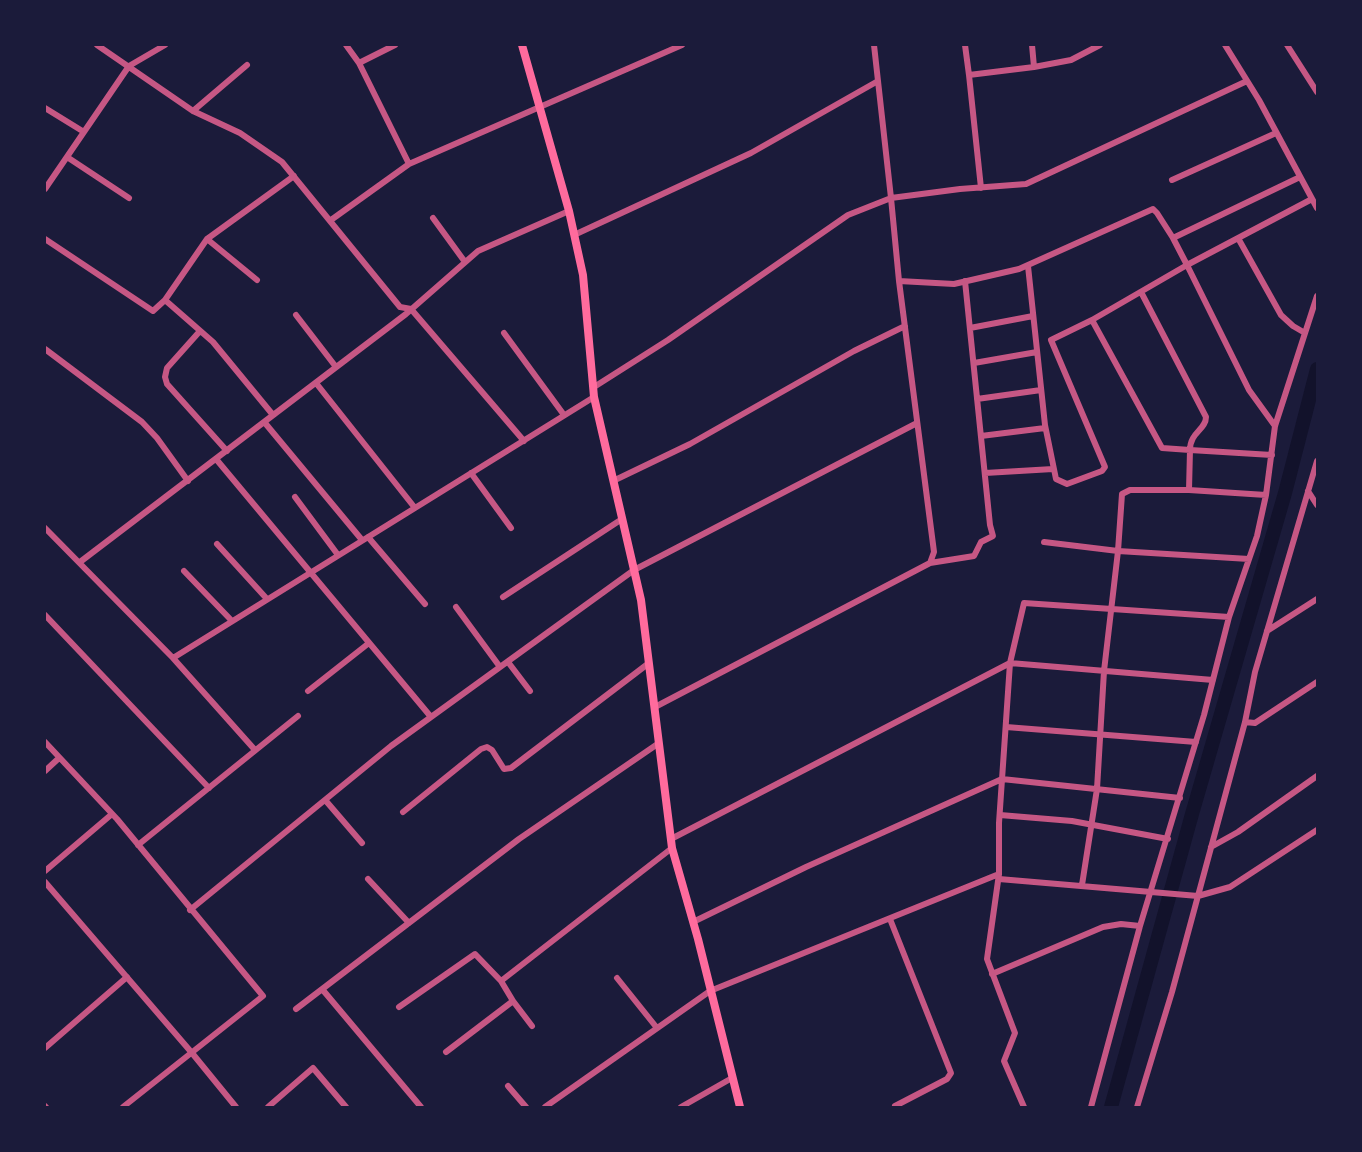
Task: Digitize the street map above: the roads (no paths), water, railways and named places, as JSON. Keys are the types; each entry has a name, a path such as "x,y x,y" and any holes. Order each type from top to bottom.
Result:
{"main road":[{"path":"522,45 569,211 583,275 594,392 641,600 671,844 740,1107"}],"street":[{"path":"97,45 193,111 240,133 282,162 400,307 411,309 524,441"},
{"path":"45,189 48,179 67,157 129,66 165,45"},
{"path":"346,45 359,63 409,164"},
{"path":"359,63 395,45"},
{"path":"331,220 409,164 682,45"},
{"path":"874,45 899,281 934,552 930,563"},
{"path":"965,45 981,188"},
{"path":"1032,45 1034,67"},
{"path":"969,75 1071,60 1100,45"},
{"path":"1226,45 1317,208"},
{"path":"1287,45 1317,92"},
{"path":"193,111 247,65"},
{"path":"574,235 751,153 879,81"},
{"path":"173,658 564,415 848,215 891,198 1026,184 1247,81"},
{"path":"45,108 84,132"},
{"path":"1172,180 1276,133"},
{"path":"67,157 129,198"},
{"path":"45,239 153,311 165,300 207,239 294,176"},
{"path":"1173,238 1299,177"},
{"path":"974,363 1036,349 1312,199"},
{"path":"899,281 954,284 1028,266 1153,209 1173,238 1249,390 1275,426"},
{"path":"80,562 265,423 411,309 478,251 569,211"},
{"path":"433,218 465,262"},
{"path":"1238,238 1281,315 1305,333"},
{"path":"207,239 257,280"},
{"path":"1028,266 1045,428 1056,480 1067,484 1102,471 1105,467 1051,340"},
{"path":"655,707 930,563 974,556 981,542 993,536 965,281"},
{"path":"1141,292 1206,417 1205,424 1191,437 1189,490"},
{"path":"1091,1107 1140,926 1155,891 1229,617 1257,536 1266,495 1275,426 1317,296"},
{"path":"165,300 213,342 273,415"},
{"path":"296,315 336,367"},
{"path":"970,328 1033,315"},
{"path":"1092,320 1162,447 1272,455"},
{"path":"613,481 690,444 855,351 905,326"},
{"path":"200,331 167,368 165,377 167,384 227,450"},
{"path":"504,333 564,415"},
{"path":"45,349 142,422 158,438 188,481"},
{"path":"316,383 415,508"},
{"path":"977,399 1041,390"},
{"path":"265,423 424,604"},
{"path":"190,910 391,746 634,570 917,423"},
{"path":"981,436 1045,428"},
{"path":"216,459 431,717"},
{"path":"1137,1107 1198,896 1245,722 1255,672 1317,461"},
{"path":"985,473 1053,469"},
{"path":"471,473 511,528"},
{"path":"1082,885 1096,789 1104,671 1118,551 1120,498 1125,491 1130,490 1189,490 1266,495"},
{"path":"1308,491 1317,505"},
{"path":"295,497 338,555"},
{"path":"503,597 622,519"},
{"path":"45,528 173,658 255,750"},
{"path":"1044,542 1118,551 1249,558"},
{"path":"217,544 267,599"},
{"path":"184,571 232,621"},
{"path":"1267,631 1317,599"},
{"path":"1024,1107 1004,1061 1015,1033 987,959 999,877 1000,815 1010,663 1024,603 1229,617"},
{"path":"456,607 500,667"},
{"path":"45,615 209,788"},
{"path":"308,691 369,643"},
{"path":"508,662 530,691"},
{"path":"403,812 481,749 487,747 492,750 504,769 511,768 649,663"},
{"path":"501,981 671,844 1010,663 1213,680"},
{"path":"1245,722 1255,723 1317,682"},
{"path":"138,845 298,716"},
{"path":"1006,727 1196,742"},
{"path":"45,742 112,814 263,996 123,1107"},
{"path":"296,1009 519,839 659,743"},
{"path":"45,771 59,758"},
{"path":"1211,847 1238,832 1317,776"},
{"path":"693,922 806,867 1002,779 1180,798"},
{"path":"326,801 362,843"},
{"path":"45,871 112,814"},
{"path":"1000,815 1092,824 1168,839"},
{"path":"545,1107 710,991 999,877 1155,891 1188,897 1198,896 1230,887 1317,830"},
{"path":"368,879 409,923"},
{"path":"45,882 236,1107"},
{"path":"890,919 951,1073 947,1079 895,1106"},
{"path":"992,974 1103,927 1121,924 1140,926"},
{"path":"399,1007 476,954 501,981 532,1026"},
{"path":"45,1048 127,977"},
{"path":"617,978 657,1028"},
{"path":"322,989 421,1107"},
{"path":"446,1052 513,1001"},
{"path":"268,1107 314,1068 346,1107"},
{"path":"681,1107 732,1078"},
{"path":"508,1086 526,1107"}],"waterway":[{"path":"1111,1107 1192,814 1285,493 1317,369"}]}
